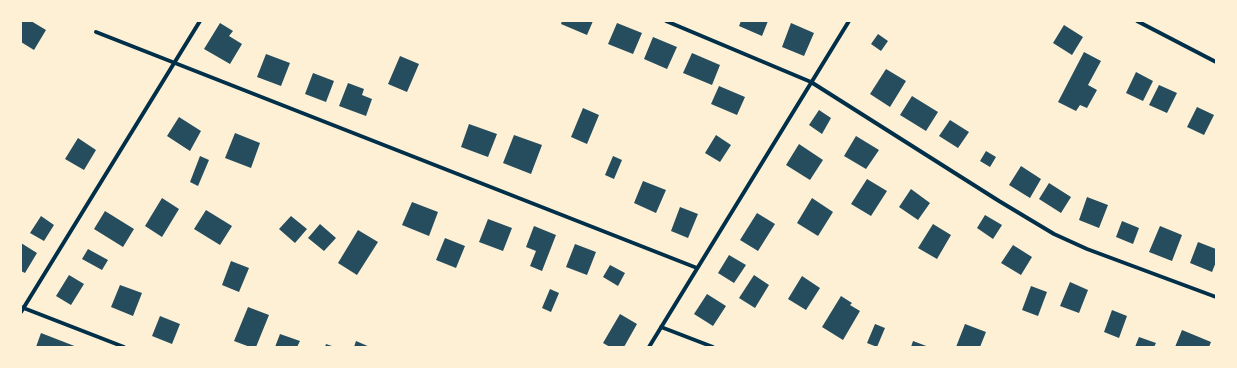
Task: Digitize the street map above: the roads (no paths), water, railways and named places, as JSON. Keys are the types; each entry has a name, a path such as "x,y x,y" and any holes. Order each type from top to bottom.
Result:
{"street":[{"path":"21,312 22,307 200,21"},
{"path":"666,21 811,82 1054,234 1087,249 1216,298"},
{"path":"648,347 849,21"},
{"path":"1137,21 1216,62"},
{"path":"96,32 174,64 697,268"},
{"path":"22,307 124,347"},
{"path":"661,327 713,347"}]}
